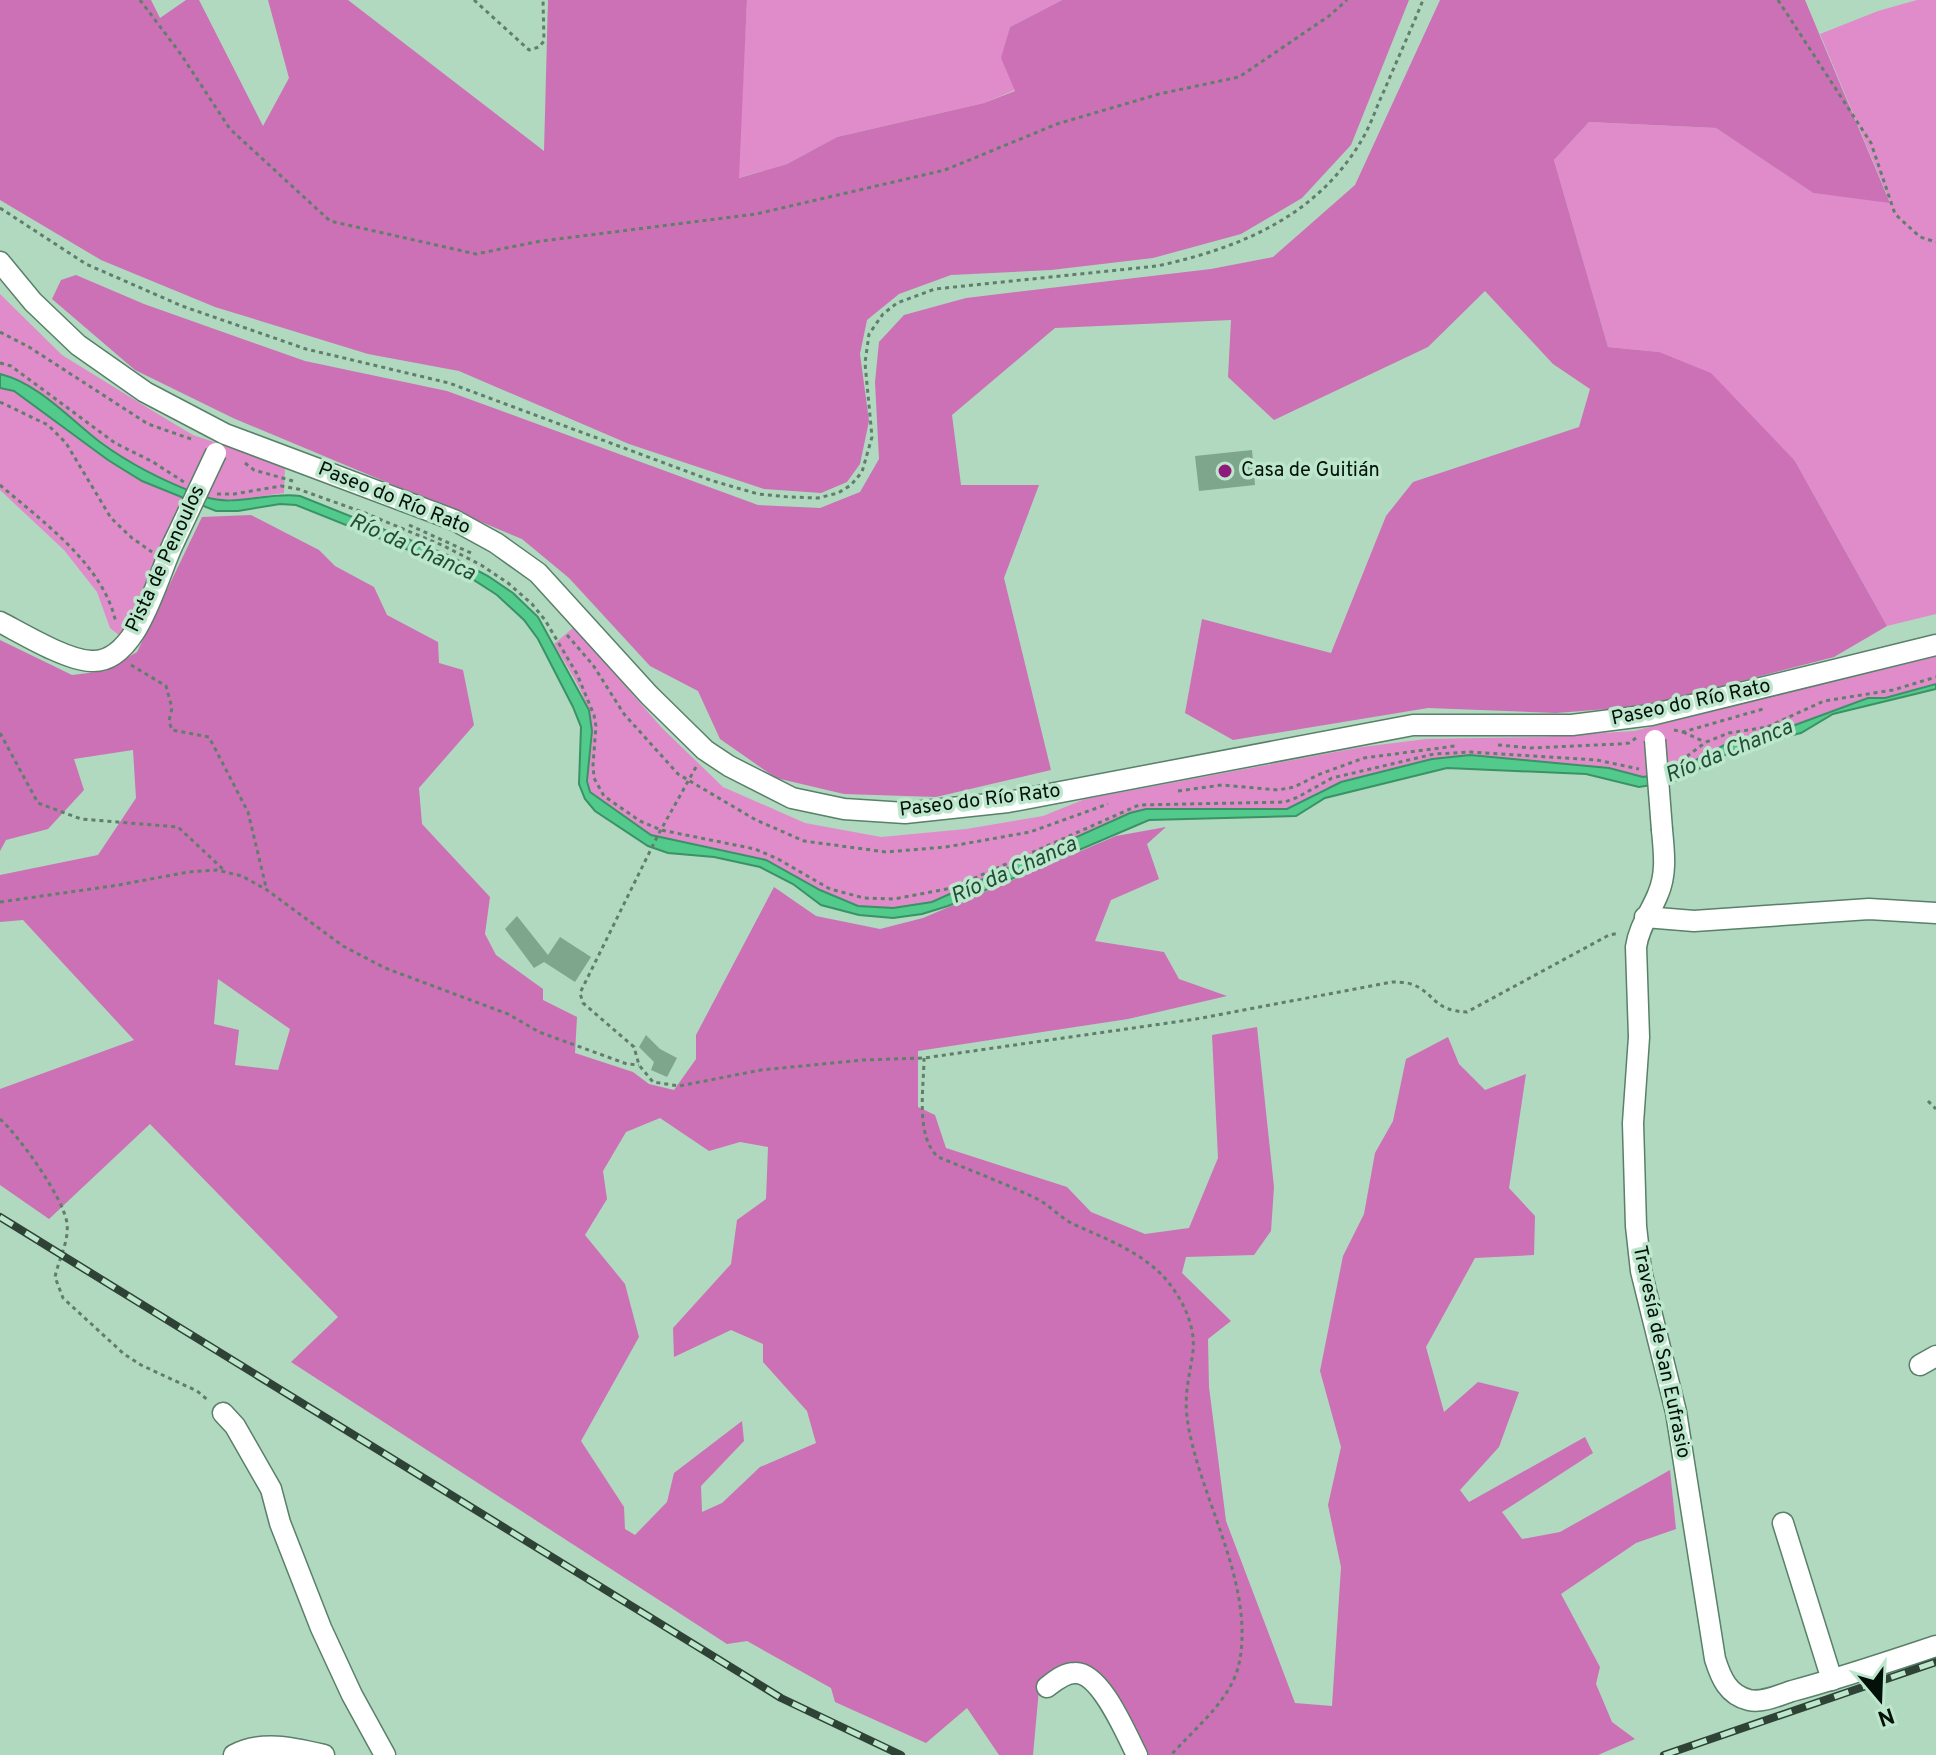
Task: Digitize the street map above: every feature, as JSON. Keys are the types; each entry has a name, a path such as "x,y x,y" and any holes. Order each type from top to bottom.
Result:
{"street":[{"name":"Paseo do Río Rato","path":"0,262 33,302 78,345 220,445 454,520 496,543 538,573 649,695 705,750 738,771 792,798 844,809 905,813 1008,802 1413,725 1653,728 1936,645"},
{"name":"Pista de Penoulos","path":"0,622 57,651 91,662 117,654 136,632 220,445"},
{"name":"Travesía de San Eufrasio","path":"1653,728 1665,861 1662,882 1642,925 1636,965 1639,1037 1633,1123 1636,1226 1641,1271 1676,1412 1715,1659 1726,1686 1749,1700 1760,1700 1936,1646"},
{"path":"1642,925 1869,909 1936,913"},
{"path":"223,1413 235,1426 271,1489 280,1523 321,1628 352,1695 385,1755"},
{"path":"1783,1523 1832,1680"},
{"path":"1047,1687 1057,1678 1076,1672 1092,1678 1137,1755"},
{"path":"234,1755 259,1747 282,1746 324,1755"}],"path":[{"path":"140,0 180,53 230,129 330,221 476,254 541,241 756,214 945,170 1057,124 1159,94 1239,77 1329,16 1347,0"},
{"path":"474,0 529,50 539,47 544,41 543,0"},
{"path":"0,208 86,264 182,306 306,349 449,383 710,480 758,494 818,498 851,485 862,472 872,437 865,351 869,334 883,314 897,303 935,289 1157,266 1243,242 1274,225 1321,190 1341,170 1364,136 1423,0"},
{"path":"1778,0 1871,143 1895,214 1920,237 1936,242"},
{"path":"0,332 29,347 148,424 182,438 220,445 254,470 299,483 389,517 486,561"},
{"path":"0,363 11,366 115,443 153,462 186,484"},
{"path":"0,402 48,425 66,443 111,518 132,538 170,551"},
{"path":"0,485 77,555 104,590 114,610 118,633 117,654 122,664 133,665 166,686 172,708 169,721 172,730 209,737 248,812 267,890"},
{"path":"213,494 234,494 281,486 298,489 365,513 481,565 508,583 545,620 590,701 596,726 593,765 598,788 604,796 640,821 661,830 755,849 830,889 864,898 894,899 952,888 1139,805 1285,802 1332,778 1434,754 1471,752 1597,760 1631,769 1646,769"},
{"path":"519,585 542,606"},
{"path":"560,627 593,665 624,714 678,774 756,820 804,841 886,852 946,847 1030,832 1115,802"},
{"path":"1665,770 1679,764 1706,742 1729,733 1767,727 1824,701 1893,690 1936,677"},
{"path":"1683,732 1766,708"},
{"path":"1493,745 1531,748 1629,743 1653,728 1683,732 1706,742"},
{"path":"0,733 38,803 81,819 178,827 228,873"},
{"path":"1175,791 1222,785 1278,790 1294,787 1364,758 1457,745"},
{"path":"705,750 658,835 580,993 583,1003 634,1047 639,1065 653,1082 679,1086 761,1070 863,1060 924,1058 1196,1019 1392,982 1410,984 1437,1005 1467,1012 1609,935 1642,925"},
{"path":"0,902 188,872 217,870 242,876 267,890 343,946 385,968 508,1014 539,1032 627,1064 639,1065"},
{"path":"924,1058 924,1135 931,1152 1036,1198 1071,1223 1100,1234 1132,1252 1162,1275 1187,1313 1193,1332 1186,1383 1187,1417 1223,1538 1240,1608 1242,1641 1230,1689 1171,1755"},
{"path":"1928,1101 1936,1109"},
{"path":"0,1119 12,1130 58,1198 67,1221 65,1249 55,1277 63,1298 124,1354 197,1391 223,1413"}],"shaded area":[{"path":"0,0 151,0 160,18 186,0 199,0 263,126 289,78 268,0 348,0 544,151 548,0 747,0 739,178 787,164 837,137 984,103 1015,91 1001,58 1010,27 1062,0 1409,0 1351,145 1302,198 1241,234 1153,258 1051,270 951,275 899,294 867,320 860,354 869,421 860,464 847,482 821,493 764,489 629,444 459,371 368,354 215,307 101,260 0,200"},
{"path":"747,0 1062,0 1010,27 1002,58 1015,90 984,103 837,137 787,164 738,178"},
{"path":"1440,0 1805,0 1890,203 1813,193 1716,128 1589,122 1554,160 1608,347 1659,352 1711,373 1795,461 1887,626 1834,657 1646,706 1556,713 1428,708 1233,740 1185,713 1202,619 1331,653 1386,516 1413,482 1579,427 1590,389 1553,364 1485,291 1428,347 1274,420 1228,377 1231,320 1055,328 952,415 961,485 1039,485 1004,578 1051,770 936,797 844,794 776,778 720,739 698,691 650,666 569,578 522,539 233,418 135,370 52,299 61,280 76,275 144,304 305,361 447,391 758,505 820,508 860,492 879,459 875,382 879,342 904,315 966,298 1211,269 1273,257 1355,185"},
{"path":"1917,0 1936,0 1936,614 1887,626 1795,461 1659,352 1608,347 1554,160 1589,122 1716,128 1813,193 1890,202 1820,34 1878,11"},
{"path":"0,294 62,355 148,408 193,435 285,466 284,493 235,500 207,498 173,484 127,460 9,376 0,374"},
{"path":"0,388 14,391 142,481 184,498 125,640 110,628 97,592 64,550 0,490"},
{"path":"251,515 319,550 335,566 374,587 387,615 438,642 439,663 463,670 474,725 419,788 422,824 490,897 485,934 496,955 543,989 543,1000 577,1017 575,1053 633,1072 649,1084 674,1090 696,1059 696,1035 774,887 816,916 880,929 923,918 1116,836 1166,827 1147,844 1159,879 1111,900 1095,941 1164,952 1179,979 1227,996 1128,1019 918,1051 918,1107 935,1115 946,1148 1067,1187 1091,1212 1145,1234 1189,1228 1218,1158 1212,1035 1257,1027 1274,1187 1271,1231 1254,1255 1186,1257 1182,1273 1231,1321 1208,1339 1209,1387 1226,1521 1295,1703 1332,1706 1341,1567 1328,1505 1341,1447 1320,1371 1343,1256 1364,1214 1375,1153 1393,1121 1406,1059 1448,1037 1459,1064 1485,1090 1526,1074 1509,1188 1535,1216 1534,1255 1475,1258 1426,1347 1444,1412 1478,1382 1519,1392 1499,1447 1460,1490 1469,1502 1585,1437 1593,1453 1502,1512 1522,1539 1560,1532 1670,1470 1676,1529 1636,1543 1561,1594 1600,1667 1596,1684 1612,1722 1635,1739 1598,1755 1140,1755 1088,1668 1039,1689 1033,1755 999,1755 967,1708 926,1743 835,1702 831,1688 747,1641 727,1644 291,1362 338,1317 150,1124 49,1219 0,1185 0,1089 134,1040 23,920 0,922 0,875 98,855 136,798 133,750 74,759 84,790 48,829 6,840 0,851 0,640 72,675 105,671 137,652 202,517","holes":["218,979 290,1029 278,1070 235,1065 239,1030 214,1024","660,1118 709,1151 740,1142 768,1147 766,1199 737,1220 731,1264 673,1328 674,1357 731,1330 763,1344 763,1362 807,1411 816,1443 760,1467 722,1503 702,1512 701,1486 744,1441 742,1421 674,1473 667,1502 635,1535 625,1529 624,1507 581,1441 639,1337 625,1284 585,1235 607,1199 603,1171 626,1132"]},
{"path":"574,627 662,728 723,787 805,823 881,837 966,829 1043,816 1085,799 1362,747 1426,739 1541,737 1634,731 1936,655 1936,684 1885,698 1868,698 1787,728 1732,741 1673,772 1643,777 1609,768 1470,755 1432,759 1326,788 1287,809 1146,809 1130,813 932,902 893,908 858,906 820,890 766,860 651,835 590,792 590,718 578,685 554,644"}],"water":[{"name":"Río da Chanca","path":"0,374 40,393 124,458 190,491 227,500 300,496 450,556 488,576 513,593 538,617 589,710 592,731 587,781 590,792 651,835 766,860 820,890 858,906 893,908 932,902 1130,813 1146,809 1287,809 1341,782 1432,759 1470,755 1609,768 1643,777 1673,772 1732,741 1787,728 1868,698 1885,698 1936,684 1936,689 1833,714 1801,733 1738,748 1676,781 1639,787 1586,774 1447,768 1325,798 1296,816 1149,820 948,906 893,918 859,915 821,905 793,884 760,867 714,857 668,853 648,846 595,811 585,799 579,784 581,727 538,639 524,620 497,595 466,575 296,505 216,511 142,481 14,391 0,388"}],"building":[{"name":"Casa de Guitián","path":"1252,450 1255,485 1199,491 1195,456"},
{"path":"517,916 548,955 560,937 591,957 575,982 544,962 534,968 505,929"},
{"path":"646,1035 660,1049 677,1058 667,1077 651,1070 654,1062 639,1047"}],"railway":[{"path":"0,1217 781,1698 901,1755"},
{"path":"1664,1755 1936,1662"}],"place":[{"name":"Casa de Guitián","path":"1225,471"}]}
